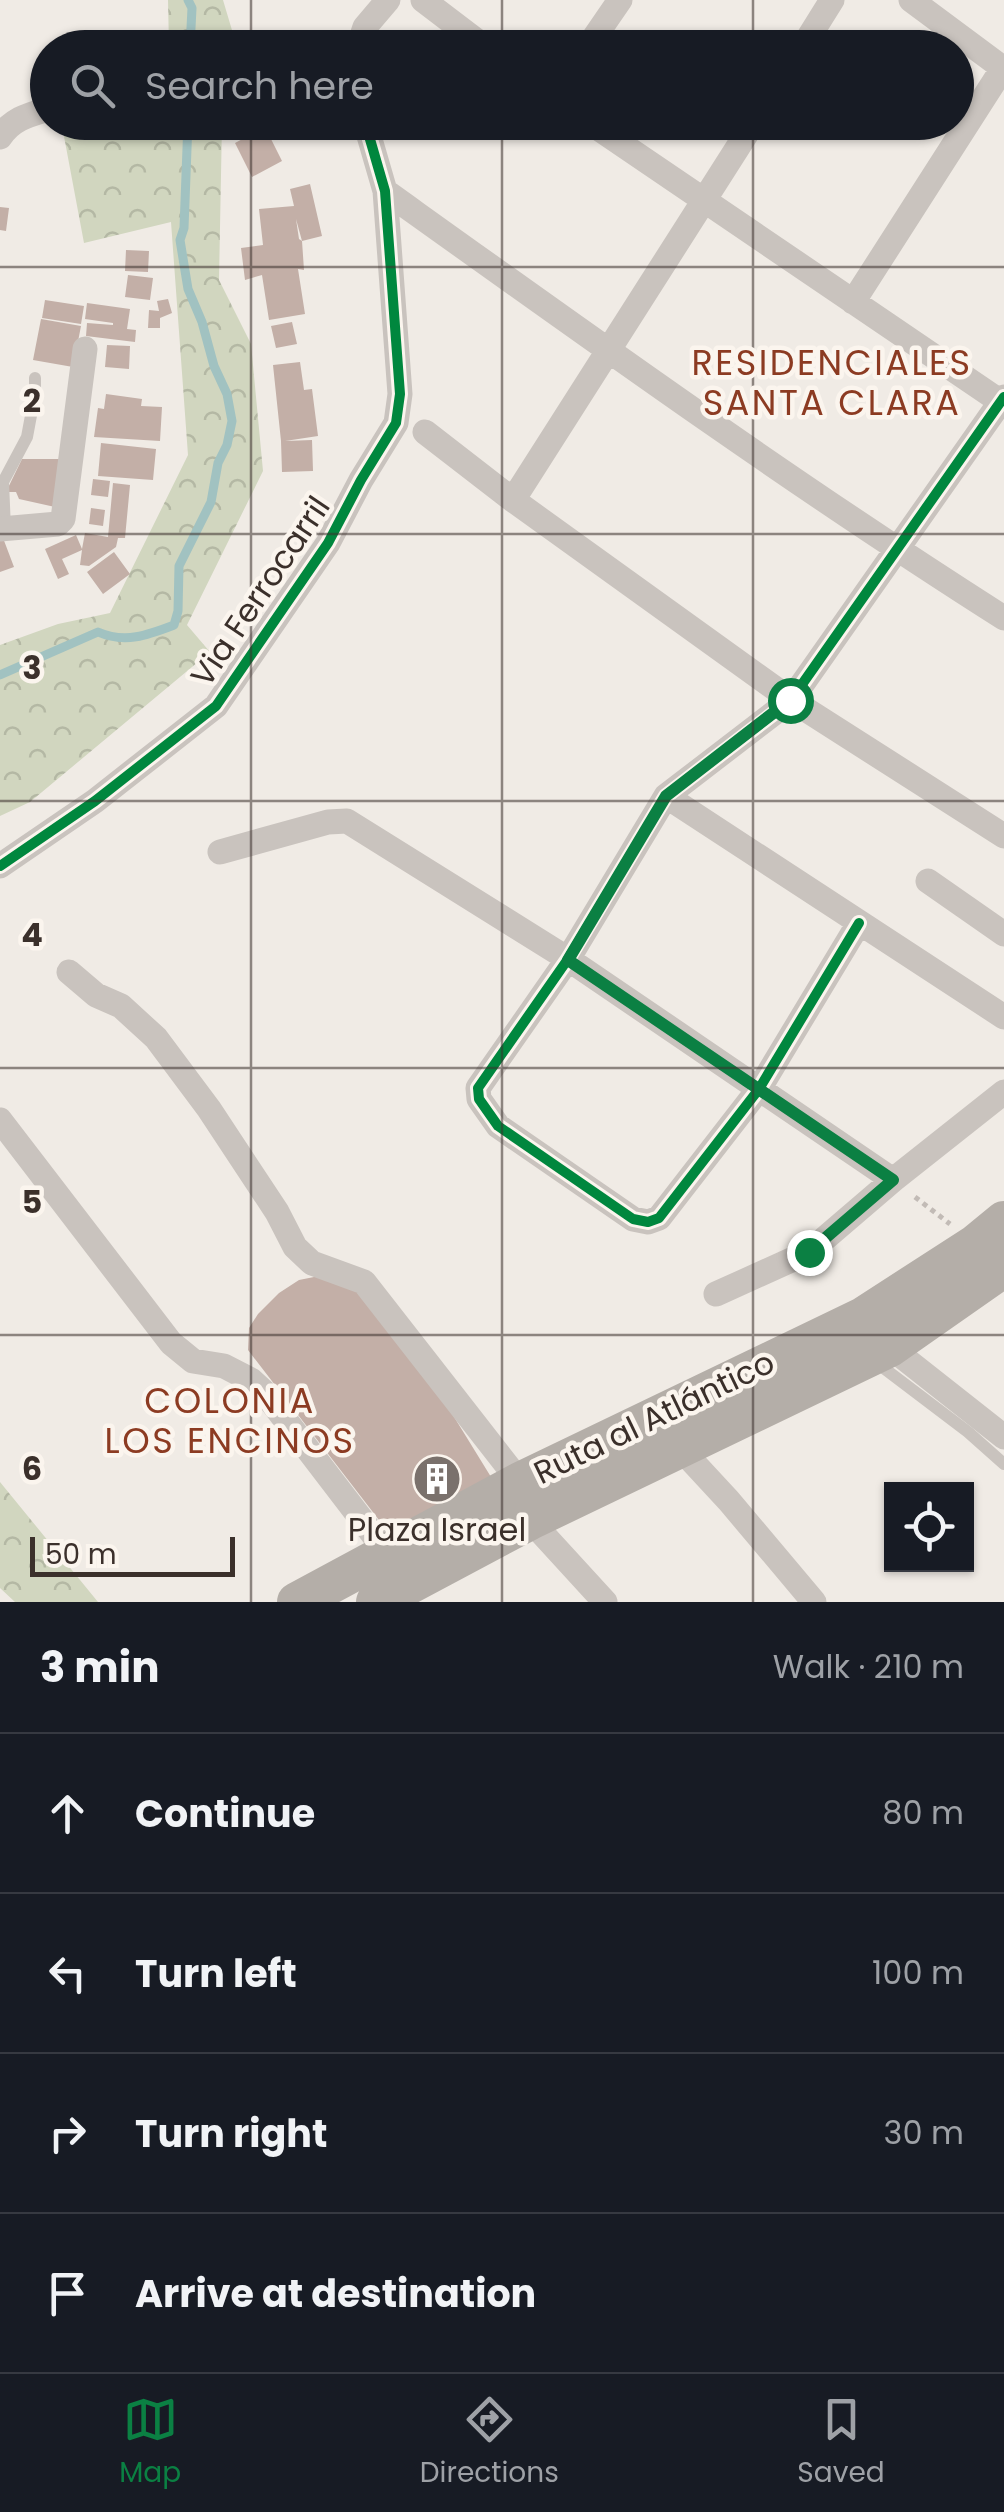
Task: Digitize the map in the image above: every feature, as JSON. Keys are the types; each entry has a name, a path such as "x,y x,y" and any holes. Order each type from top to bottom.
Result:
{"highway":[{"name":"Ruta al Atlántico","path":"376,1602 525,1501 995,1244"},
{"name":"Ruta al Atlántico","path":"297,1602 388,1554 679,1447 880,1352 995,1244"}],"street":[{"path":"364,30 388,0"},
{"path":"424,0 463,30"},
{"path":"599,30 620,0"},
{"path":"813,30 832,0"},
{"path":"911,0 952,30"},
{"path":"974,46 1004,68 974,114"},
{"path":"0,137 8,125 30,114"},
{"name":"Via Ferrocarril","path":"0,866 95,801 216,706 328,543 396,423 400,394 385,192 370,140"},
{"path":"616,140 1003,401 790,700 666,796 568,960 478,1088 479,1099 498,1126 633,1219 648,1222 659,1218 759,1089 860,923"},
{"path":"512,500 742,140"},
{"path":"853,302 958,140"},
{"path":"385,192 896,549 1004,618"},
{"path":"3,529 58,524 63,519 85,349"},
{"path":"425,432 512,500 790,700 1004,836"},
{"path":"666,796 1004,1018"},
{"path":"220,852 328,822 347,822 568,960 893,1180"},
{"path":"928,881 1004,934"},
{"path":"69,972 96,995 121,1006 156,1038 209,1109 277,1212 295,1247 312,1262 364,1282 525,1501 606,1602"},
{"path":"716,1294 809,1252 1004,1092"},
{"path":"0,1120 171,1343 193,1361 224,1366 264,1392 388,1554"},
{"path":"880,1352 1004,1437"},
{"path":"679,1447 814,1602"}],"lane":[{"path":"3,529 3,482 26,438 36,394 35,378"},
{"path":"880,1352 1004,1464"}],"path":[{"path":"893,1180 995,1244"}],"green space":[{"path":"168,0 223,0 232,30 169,30"},
{"path":"65,140 222,140 219,280 251,344 263,471 187,625 210,652 30,802 0,816 0,645 58,624 110,613 188,455 171,222 84,243"},
{"path":"0,1482 98,1602 15,1602 0,1588"}],"building":[{"path":"272,140 282,161 252,177 235,143"},
{"path":"310,184 322,236 302,241 304,270 298,269 305,314 269,320 262,275 245,280 241,248 263,245 259,209 294,206 290,189"},
{"path":"0,207 9,208 6,231 0,230"},
{"path":"126,250 149,251 148,272 125,271"},
{"path":"128,275 153,278 150,300 125,297"},
{"path":"168,299 172,313 160,318 160,328 148,328 149,310 159,311 157,301"},
{"path":"45,300 84,306 81,324 42,318"},
{"path":"87,303 130,309 127,329 136,330 135,342 86,336 87,323 113,325 85,319"},
{"path":"41,319 81,326 73,367 33,360"},
{"path":"292,322 297,344 276,348 271,326"},
{"path":"107,345 130,346 129,369 105,367"},
{"path":"300,362 304,390 312,389 318,436 285,441 312,440 313,471 282,472 273,365"},
{"path":"106,394 142,399 141,406 162,407 160,441 94,437 98,408 104,409"},
{"path":"101,443 156,449 153,480 98,476"},
{"path":"22,459 64,459 64,509 19,499 16,492 6,492"},
{"path":"93,479 110,481 108,497 91,495"},
{"path":"113,483 130,485 125,538 118,538 116,547 89,566 80,565 82,550 62,559 69,574 58,579 45,549 76,535 82,549 85,533 108,537"},
{"path":"91,508 105,510 103,526 89,524"},
{"path":"0,530 14,567 0,572"},
{"path":"114,552 130,574 103,594 87,572"},
{"path":"329,1274 353,1282 424,1368 491,1477 389,1533 248,1350 249,1328 279,1293 299,1280"}],"waterway":[{"path":"188,0 192,8 191,30"},
{"path":"0,675 98,632 127,638 174,625 179,566 211,502 218,463 232,421 227,394 188,289 180,240 184,228 187,140"}],"cycle path":[{"path":"0,866 95,801 216,706 328,543 396,423 400,394 385,191 370,140"},
{"path":"859,923 759,1089 659,1218 648,1222 633,1219 498,1126 479,1099 478,1088 568,959 666,796 791,700 1004,397"}],"place":[{"name":"Plaza Israel","path":"437,1479"}],"district":[{"name":"RESIDENCIALES SANTA CLARA","path":"832,382"},
{"name":"COLONIA LOS ENCINOS","path":"230,1420"}],"route":[{"path":"790,700 666,796 568,960 893,1180 809,1252"}]}
